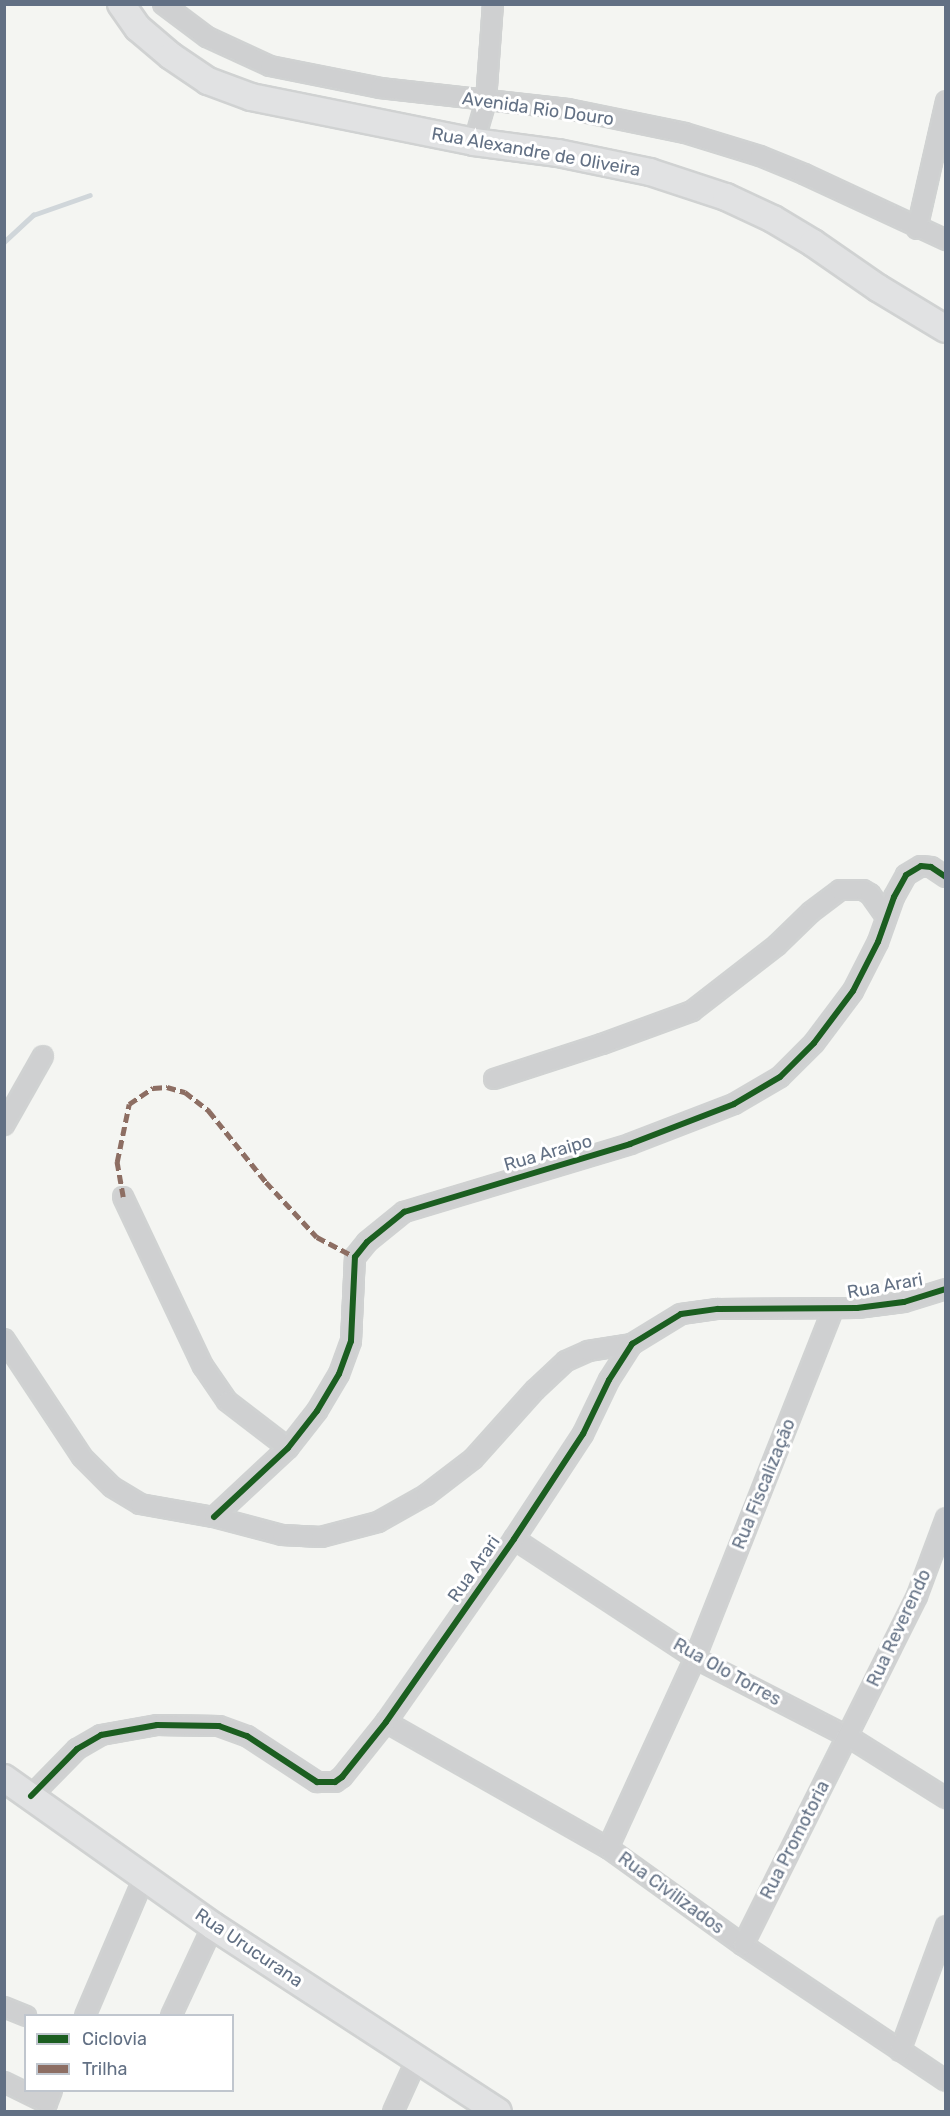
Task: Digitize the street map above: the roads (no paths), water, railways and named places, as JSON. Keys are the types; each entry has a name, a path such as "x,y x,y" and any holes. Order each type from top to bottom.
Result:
{"main road":[{"name":"Rua Alexandre de Oliveira","path":"121,4 138,28 171,56 219,85 251,97 474,142 558,153 650,172 726,197 773,219 813,243 878,288 945,329"},
{"name":"Rua Urucurana","path":"4,1778 145,1875 213,1926 498,2112"}],"street":[{"name":"Avenida Rio Douro","path":"163,4 207,37 270,66 380,88 568,109 685,133 760,156 804,174 917,229 945,240"},
{"path":"474,142 486,101 493,4"},
{"path":"917,229 945,102"},
{"name":"Rua Araipo","path":"214,1517 288,1448 317,1411 339,1374 351,1341 355,1257 367,1242 404,1212 630,1144 734,1104 780,1077 814,1043 853,991 878,942 886,916 906,875 921,866 931,867 945,877"},
{"path":"494,1078 602,1044 692,1011 769,952 811,912 840,890 849,888 864,890 870,894 886,916"},
{"path":"4,1125 43,1056"},
{"path":"123,1197 203,1366 227,1401 288,1448"},
{"name":"Rua Arari","path":"31,1796 77,1749 101,1736 157,1725 219,1726 247,1736 317,1782 335,1782 342,1777 386,1722 514,1539 583,1434 609,1380 632,1344 681,1314 718,1309 833,1310 903,1302 945,1289"},
{"name":"Rua Fiscalização","path":"695,1658 833,1310"},
{"path":"4,1339 82,1457 112,1487 140,1504 214,1517 282,1535 321,1537 378,1522 426,1495 473,1460 535,1390 566,1361 588,1351 632,1344"},
{"name":"Rua Reverendo","path":"847,1736 917,1596 945,1518"},
{"name":"Rua Olo Torres","path":"514,1539 695,1658 847,1736 945,1798"},
{"path":"608,1848 695,1658"},
{"name":"Rua Civilizados","path":"386,1722 608,1848 743,1945 945,2081"},
{"name":"Rua Promotoria","path":"743,1945 847,1736"},
{"path":"86,2014 145,1875"},
{"path":"172,2014 213,1926"},
{"path":"900,2051 945,1926"},
{"path":"4,2007 24,2015"},
{"path":"393,2112 417,2059"},
{"path":"4,2082 24,2089"},
{"path":"35,2092 50,2097"}],"waterway":[{"path":"4,242 33,215 90,195"}]}
